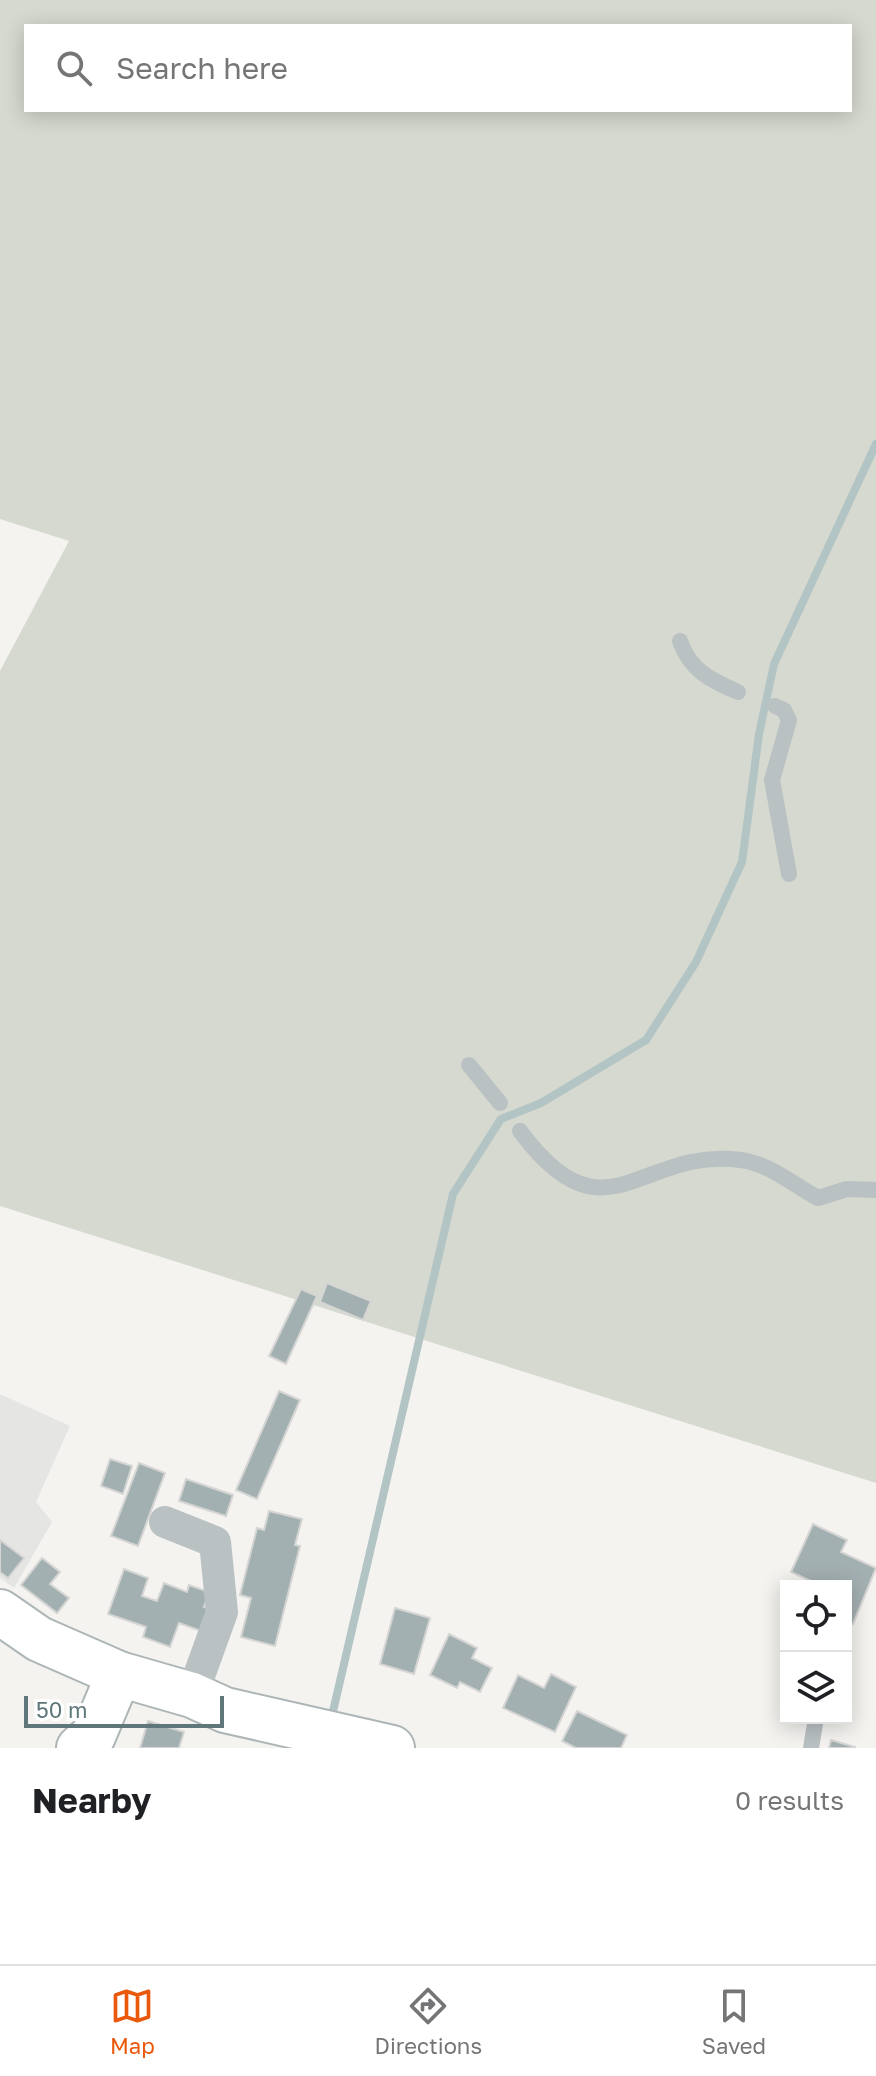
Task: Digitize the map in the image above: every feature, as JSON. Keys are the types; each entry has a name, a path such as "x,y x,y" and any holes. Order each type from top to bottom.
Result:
{"main road":[{"path":"0,1612 39,1639 119,1674 192,1695 225,1710 372,1743"},
{"path":"79,1748 93,1736 119,1674"}],"street":[{"path":"165,1522 215,1542 222,1612 192,1695"}],"lane":[{"path":"680,641 684,657 700,674 738,692"},
{"path":"775,706 788,714 789,720 772,780 789,874"},
{"path":"469,1065 500,1103"},
{"path":"520,1131 553,1170 584,1187 620,1186 680,1165 723,1159 761,1165 818,1198 847,1189 876,1190"},
{"path":"811,1748 815,1724"}],"shaded area":[{"path":"0,0 876,0 876,1483 0,1206 0,671 69,541 0,519"},
{"path":"0,1394 70,1426 36,1502 52,1522 14,1588 0,1578"}],"building":[{"path":"327,1283 371,1301 363,1320 320,1302"},
{"path":"301,1289 317,1296 286,1364 269,1356"},
{"path":"279,1391 300,1400 257,1499 236,1490"},
{"path":"110,1459 132,1466 123,1494 101,1486"},
{"path":"139,1463 165,1473 138,1546 111,1536"},
{"path":"186,1479 233,1495 226,1516 179,1501"},
{"path":"269,1511 302,1519 295,1545 300,1546 275,1646 241,1637 251,1598 240,1595 257,1528 264,1530"},
{"path":"813,1524 847,1540 841,1552 876,1568 853,1624 852,1580 809,1580 791,1572"},
{"path":"0,1540 24,1558 8,1578 0,1572"},
{"path":"42,1558 60,1572 50,1584 69,1598 57,1613 21,1585"},
{"path":"124,1569 148,1578 142,1596 157,1601 164,1583 187,1592 189,1585 209,1592 204,1607 209,1609 201,1631 179,1623 170,1647 143,1637 146,1627 108,1614"},
{"path":"395,1608 430,1618 414,1674 380,1664"},
{"path":"449,1634 477,1648 472,1658 492,1668 480,1692 460,1682 457,1688 430,1675"},
{"path":"551,1674 576,1687 555,1732 503,1708 518,1675 544,1688"},
{"path":"577,1711 627,1735 621,1748 576,1748 562,1741"},
{"path":"148,1721 184,1732 179,1748 140,1748"},
{"path":"831,1740 855,1747 855,1748 829,1748"}],"waterway":[{"path":"331,1720 453,1194 501,1119 541,1103 646,1040 696,962 742,862 759,734 774,664 876,444"}]}
